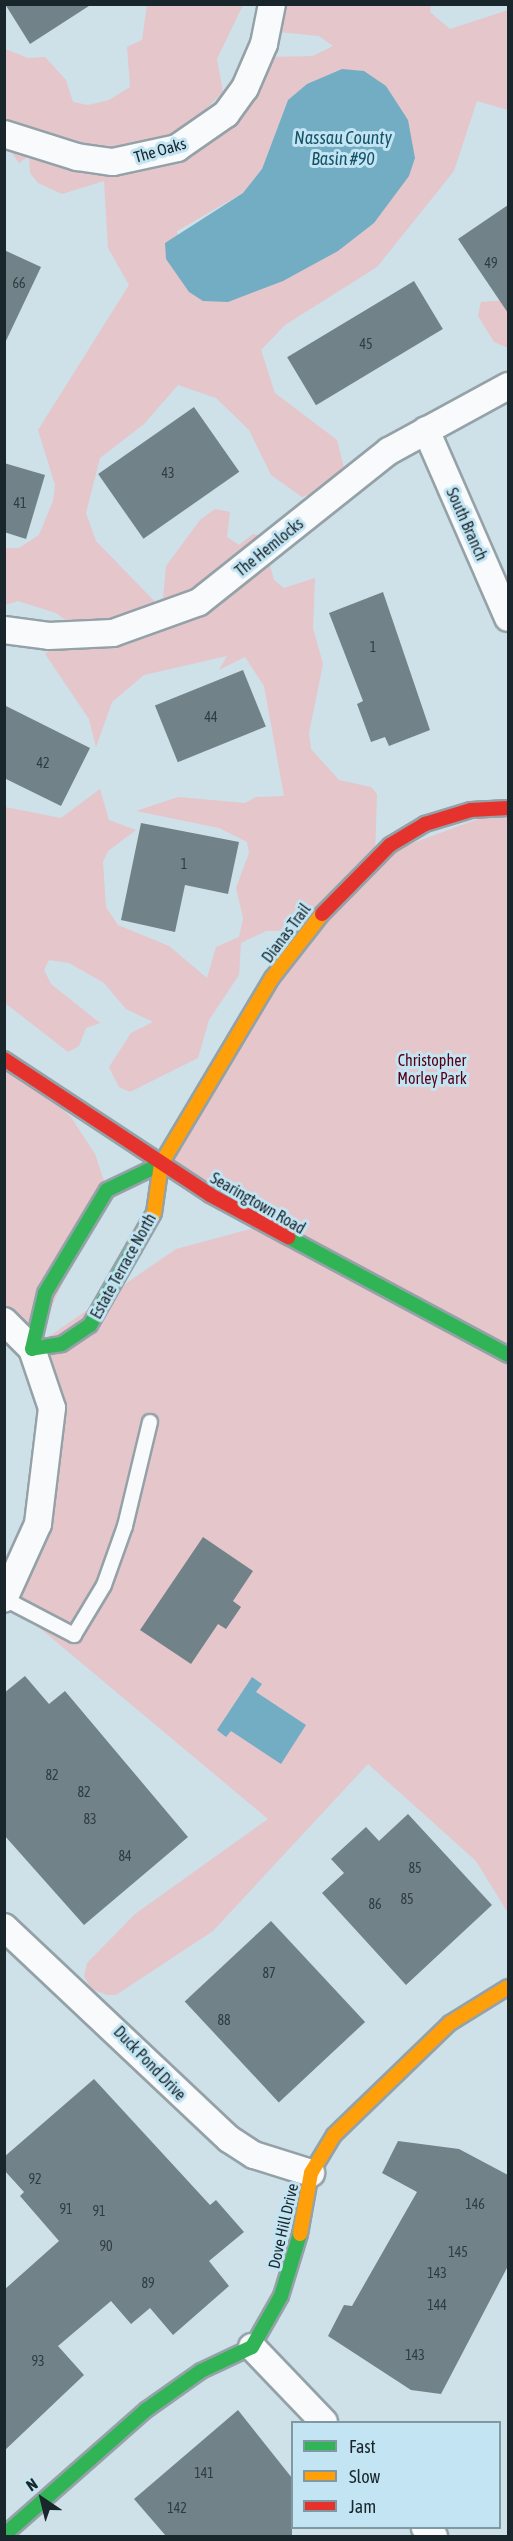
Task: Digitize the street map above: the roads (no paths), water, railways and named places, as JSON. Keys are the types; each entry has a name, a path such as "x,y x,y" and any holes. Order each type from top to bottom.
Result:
{"street":[{"name":"The Oaks","path":"4,134 77,157 112,162 185,145 226,114 245,88 264,44 272,4"},
{"name":"The Hemlocks","path":"4,630 49,636 113,633 199,602 363,470 426,430 508,386"},
{"name":"South Branch","path":"426,430 508,618"},
{"name":"Dianas Trail","path":"161,1164 272,978 356,875 390,845 438,818 508,808"},
{"name":"Searingtown Road","path":"4,1059 161,1164 357,1278 508,1355"},
{"path":"32,1349 45,1293 106,1190 161,1164"},
{"name":"Estate Terrace North","path":"32,1349 62,1344 90,1325 154,1213 161,1164"},
{"path":"4,1321 32,1349 52,1408 38,1524 4,1599"},
{"name":"Duck Pond Drive","path":"4,1927 229,2139 254,2155 311,2173"},
{"name":"Dove Hill Drive","path":"252,2347 295,2259 311,2173 334,2135 387,2081 450,2023 508,1987"},
{"path":"4,2535 146,2410 201,2372 252,2347 323,2421"}],"lane":[{"path":"4,1599 74,1635 104,1584 118,1545 150,1422"}],"water":[{"name":"Nassau County Basin #90","path":"342,69 364,71 386,86 408,120 415,158 409,176 374,223 338,251 283,281 228,302 203,301 189,292 166,259 165,243 243,193 262,169 288,100 307,84"},
{"path":"252,1677 262,1684 256,1692 306,1725 281,1764 231,1731 226,1737 217,1730"}],"park label":[{"name":"Christopher Morley Park","path":"432,1069"}]}
